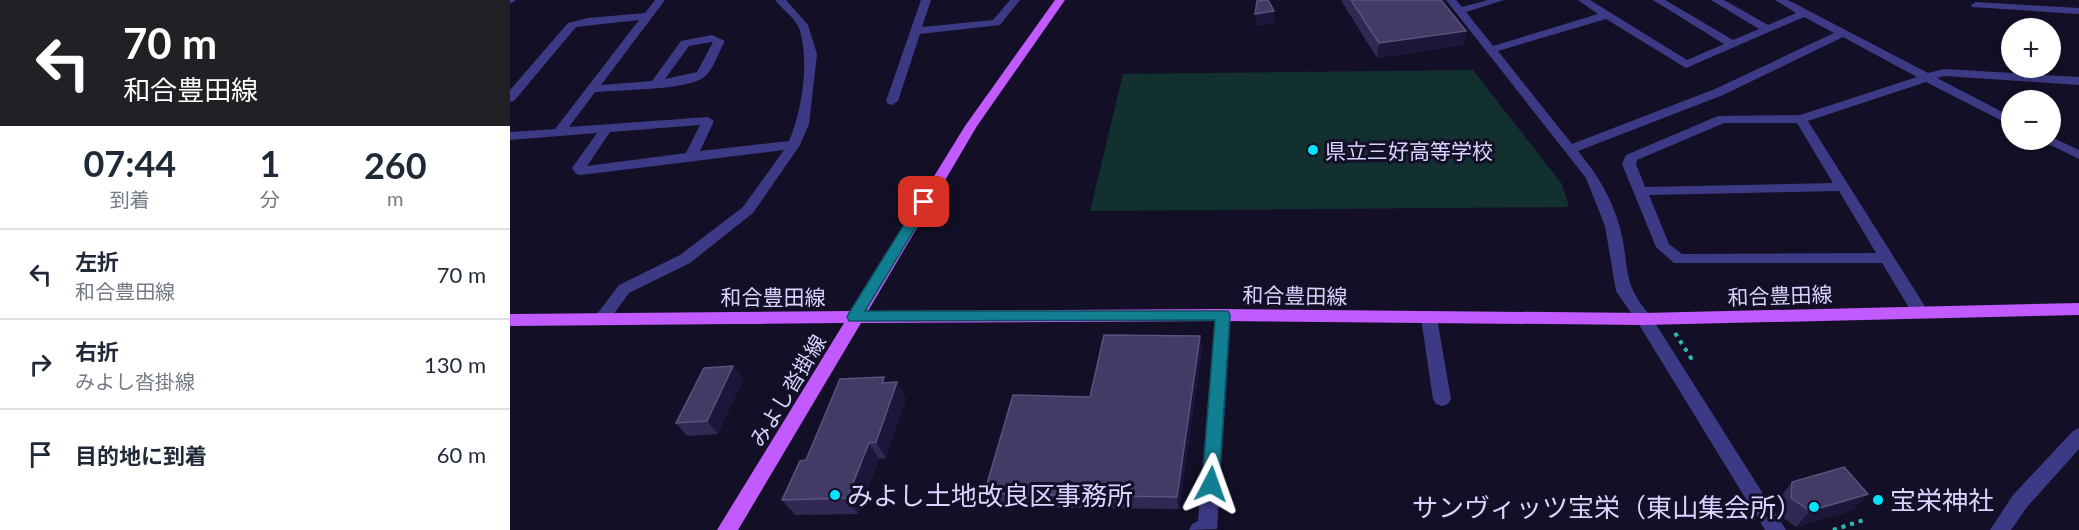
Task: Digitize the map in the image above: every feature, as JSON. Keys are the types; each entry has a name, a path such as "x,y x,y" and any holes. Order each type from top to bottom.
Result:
{"main road":[{"name":"みよし沓掛線","path":"727,530 971,126 1060,0"},
{"name":"和合豊田線","path":"510,320 1223,315 1644,319 2079,309"}],"street":[{"path":"559,132 660,0"},
{"path":"602,318 624,289 685,259 748,210 794,146 802,124 811,54 802,25 780,0"},
{"path":"892,101 926,0"},
{"path":"917,31 996,23 1015,0"},
{"path":"1455,5 1499,0"},
{"path":"1583,0 1686,65 1804,13"},
{"path":"1658,0 1733,45"},
{"path":"1716,0 1766,28"},
{"path":"1780,0 2001,116"},
{"path":"2068,0 2079,12"},
{"path":"1455,5 1592,177 1607,205 1616,243 1620,285 1628,302 1644,319 1776,530"},
{"path":"1976,5 2079,12"},
{"path":"1491,50 1607,15"},
{"path":"510,98 572,25 588,21 648,16"},
{"path":"1570,150 1719,92 1843,33"},
{"path":"593,89 691,80 700,76 719,41 712,39 685,43 656,83"},
{"path":"1888,258 1679,259 1664,247 1629,164 1631,158 1722,119 1802,119 1944,72 2079,81"},
{"path":"1802,119 1920,312"},
{"path":"510,136 708,121 691,156"},
{"path":"607,127 579,168 581,171 654,164 746,148 794,146"},
{"path":"2061,147 2079,155"},
{"path":"1641,191 1842,187"},
{"path":"1198,530 1207,529 1223,315"},
{"path":"1429,318 1442,399"},
{"path":"2000,530 2020,501 2076,447"}],"path":[{"path":"1833,530 1867,519"}],"green space":[{"path":"1473,70 1562,184 1569,207 1090,211 1123,74"}],"building":[{"path":"1268,0 1274,11 1255,14 1257,1"},
{"path":"1351,0 1441,0 1466,31 1379,43"},
{"path":"1104,335 1200,336 1177,497 984,494 1013,395 1090,397"},
{"path":"733,366 707,421 676,423 704,368"},
{"path":"884,377 882,383 897,382 876,442 869,443 847,498 782,500 800,461 806,460 840,379"},
{"path":"1844,467 1868,494 1810,511 1791,498 1792,482"}],"place":[{"name":"県立三好高等学校","path":"1313,150"},
{"name":"みよし土地改良区事務所","path":"835,495"},
{"name":"宝栄神社","path":"1878,500"},
{"name":"サンヴィッツ宝栄（東山集会所）","path":"1814,507"}],"route":[{"path":"924,202 855,317 1223,315 1211,484"}]}
